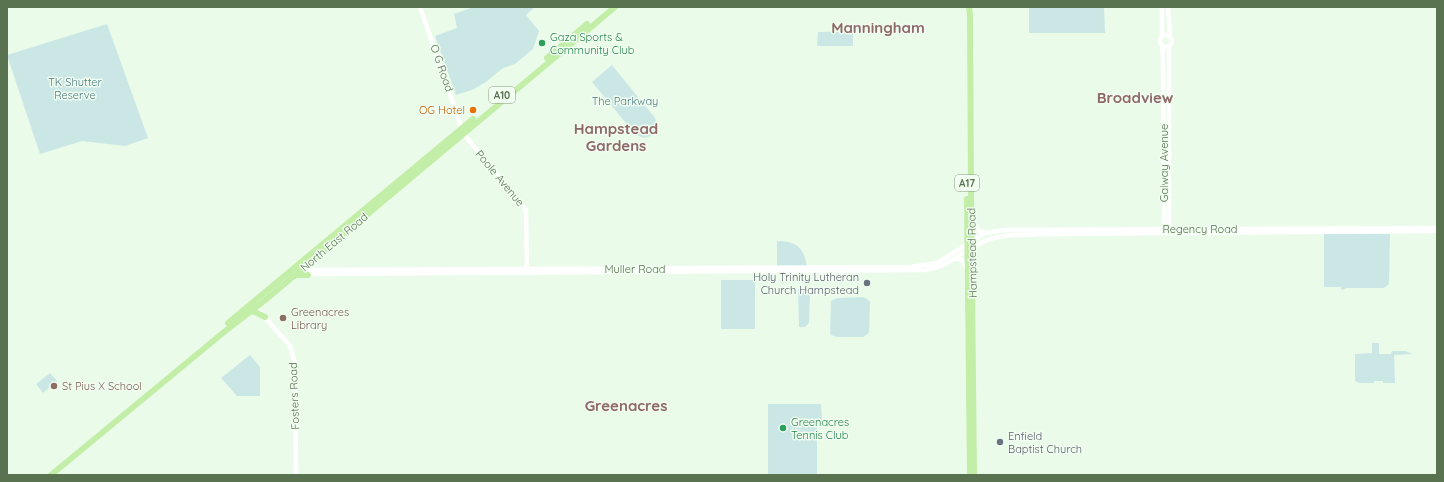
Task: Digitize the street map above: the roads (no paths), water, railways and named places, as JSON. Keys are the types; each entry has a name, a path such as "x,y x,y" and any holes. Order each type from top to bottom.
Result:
{"highway":[{"name":"North East Road","path":"572,40 609,7"},
{"name":"North East Road","path":"52,475 172,372 528,76 615,7"},
{"name":"Hampstead Road","path":"969,7 972,412 972,453 970,475"},
{"name":"Hampstead Road","path":"969,143 972,219 968,276 971,315"},
{"name":"North East Road","path":"221,332 250,311 254,305 264,301 301,266"},
{"path":"291,277 296,275 308,275"},
{"path":"250,311 265,317"},
{"name":"North East Road","path":"46,475 103,431"},
{"name":"Hampstead Road","path":"972,453 974,475"}],"main road":[{"name":"O G Road","path":"420,7 463,131"},
{"path":"1162,7 1162,36 1160,40 1162,45 1165,47 1169,46 1172,41 1170,36 1168,7"},
{"path":"1162,36 1166,34 1170,36"},
{"name":"Galway Avenue","path":"1162,45 1167,231"},
{"name":"Galway Avenue","path":"1167,231 1169,46"},
{"name":"Poole Avenue","path":"463,131 526,210 527,271"},
{"path":"972,219 979,231 984,233"},
{"name":"Regency Road","path":"970,246 987,240 1011,236 1050,234 1437,228"},
{"name":"Regency Road","path":"970,246 984,233 1005,230 1437,232"},
{"name":"Muller Road","path":"527,271 921,266 937,263 970,246"},
{"name":"Muller Road","path":"308,275 407,269 527,271 918,270 935,269 944,266 970,246"},
{"path":"956,258 961,259 963,262 968,276"},
{"path":"301,266 308,275"},
{"name":"Muller Road","path":"301,266 311,270 346,272"},
{"path":"264,301 262,307 265,317"},
{"name":"Fosters Road","path":"254,305 290,346 295,363 296,475"}],"place":[{"name":"Gaza Sports & Community Club","path":"542,43"},
{"name":"OG Hotel","path":"473,110"},
{"name":"Holy Trinity Lutheran Church Hampstead","path":"867,283"},
{"name":"Greenacres Library","path":"283,318"},
{"name":"St Pius X School","path":"54,386"},
{"name":"Greenacres Tennis Club","path":"783,428"},
{"name":"Enfield Baptist Church","path":"1000,442"}],"district":[{"name":"Manningham","path":"878,28"},
{"name":"Broadview","path":"1135,98"},
{"name":"Hampstead Gardens","path":"616,138"},
{"name":"Greenacres","path":"626,406"}],"park label":[{"name":"TK Shutter Reserve","path":"75,88"},
{"name":"The Parkway","path":"625,101"}]}
